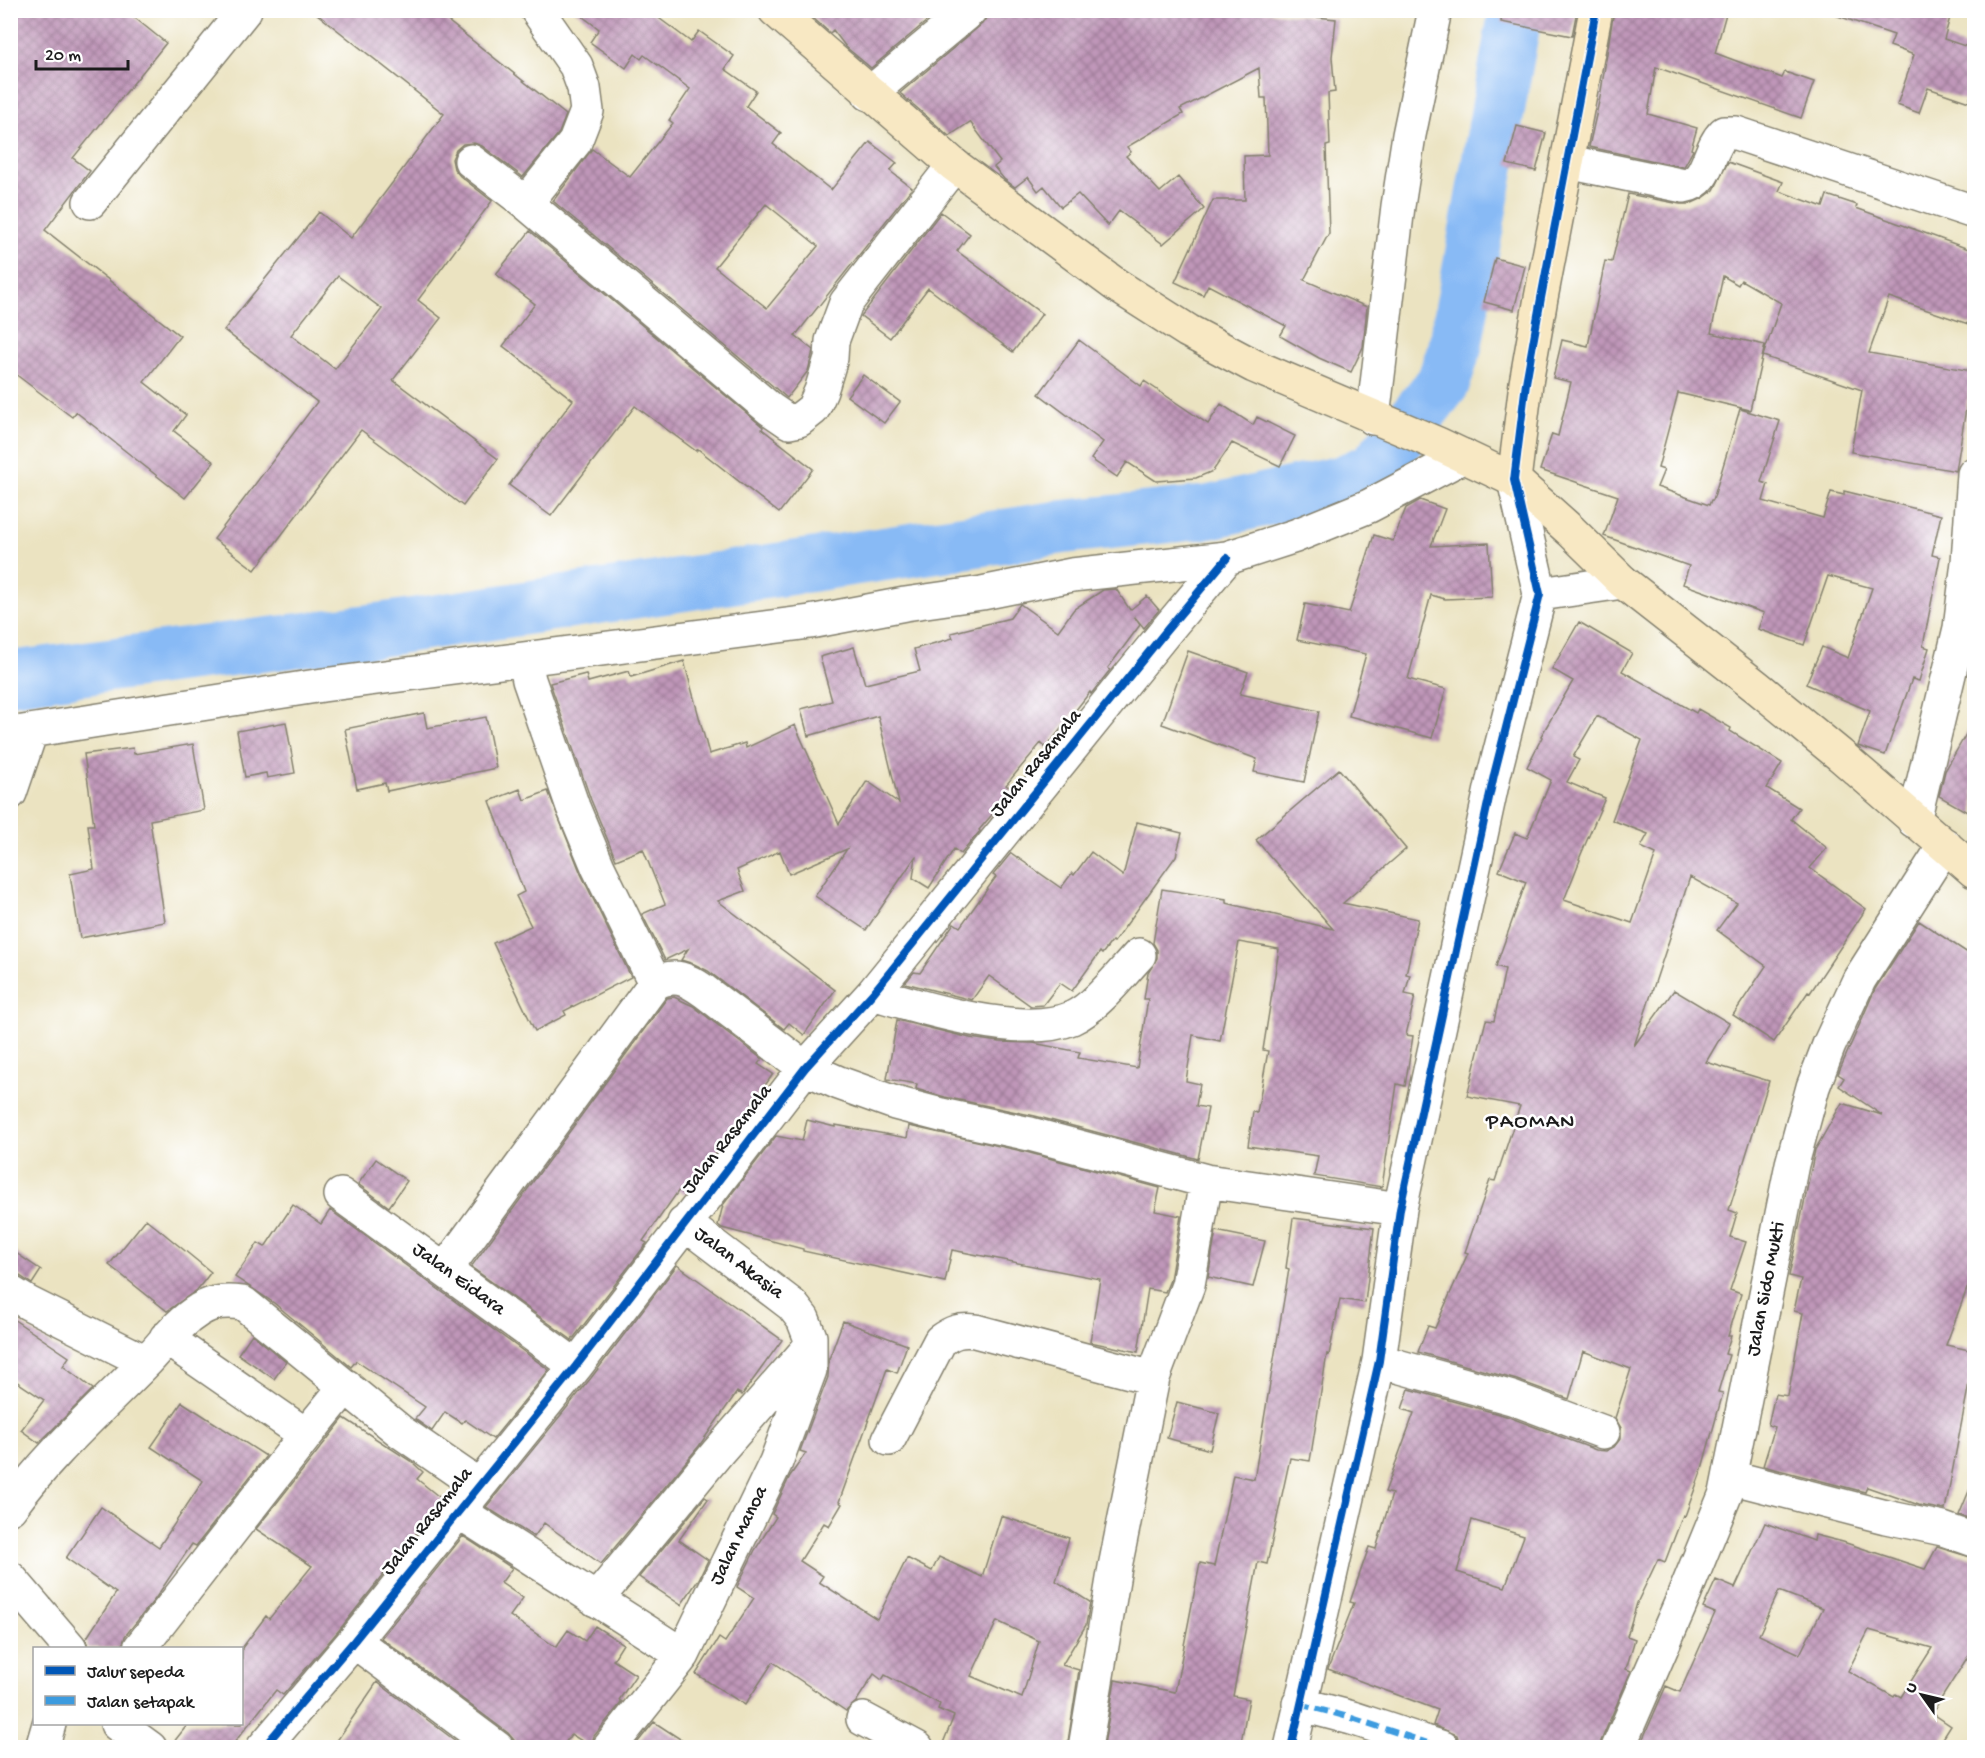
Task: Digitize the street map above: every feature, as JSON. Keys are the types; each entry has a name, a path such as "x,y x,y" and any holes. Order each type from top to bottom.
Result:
{"street":[{"path":"90,202 245,10"},
{"path":"526,202 575,142 587,111 584,88 576,66 537,10"},
{"path":"775,10 869,94 954,165 1116,285 1188,331 1254,366 1464,456 1514,480 1623,582 1840,754 1974,871"},
{"path":"869,94 970,10"},
{"path":"1380,421 1400,196 1409,135 1435,10"},
{"path":"1291,1748 1299,1704 1380,1360 1400,1209 1494,776 1540,594 1514,480 1526,383 1539,308 1596,10"},
{"path":"1568,162 1684,186 1694,184 1701,178 1716,142 1724,133 1736,133 1974,212"},
{"path":"471,161 526,202 770,409 789,422 799,420 813,409 831,357 832,341 846,303 954,165"},
{"path":"10,793 21,733 323,685 810,622 905,604 982,593 1072,575 1227,558 1295,537 1369,506 1464,456"},
{"path":"1914,821 1960,628 1968,562 1974,476"},
{"name":"Jalan Rasamala","path":"263,1748 354,1641 576,1366 805,1068 873,993 1227,558"},
{"path":"1540,594 1623,582"},
{"path":"525,660 529,680 573,807 598,867 655,983"},
{"name":"Jalan Sido Mukti","path":"1618,1748 1681,1603 1730,1477 1792,1164 1813,1087 1829,1045 1859,980 1945,845"},
{"path":"873,993 931,1010 980,1019 1024,1026 1049,1024 1072,1018 1093,1003 1139,955"},
{"path":"445,1270 655,983 666,978 678,977 688,980 805,1068 895,1103 1030,1134 1206,1180 1400,1209"},
{"path":"1085,1748 1115,1568 1153,1378 1188,1285 1206,1180"},
{"name":"Jalan Eidara","path":"341,1195 576,1366"},
{"name":"Jalan Akasia","path":"684,1223 792,1305"},
{"path":"10,1292 28,1303 156,1350 306,1435"},
{"path":"10,1508 46,1462 156,1350 200,1309 214,1303 228,1301 243,1303 401,1432 478,1485"},
{"name":"Jalan Manoa","path":"609,1748 683,1655 776,1462 810,1370 810,1337 803,1319 792,1305"},
{"path":"889,1439 940,1341 953,1332 975,1331 1153,1378"},
{"path":"596,1600 718,1452 809,1348"},
{"path":"1380,1360 1512,1398 1603,1432"},
{"path":"141,1647 346,1386"},
{"path":"1730,1477 1886,1517 1943,1529 1974,1540"},
{"path":"458,1511 683,1655"},
{"path":"10,1578 69,1647"},
{"path":"354,1641 497,1748"},
{"path":"1299,1704 1352,1718 1443,1748"},
{"path":"863,1719 917,1748"},
{"path":"42,1748 49,1725"},
{"path":"118,1725 150,1748"}],"building":[{"path":"10,10 125,10 166,43 73,158 90,171 45,230 180,336 144,382 186,415 174,431 214,462 185,498 76,412 72,417 10,370"},
{"path":"312,10 434,10 566,115 559,133 523,177 482,146 474,143 463,144 456,150 452,159 454,169 492,201 418,300 441,318 393,380 498,459 463,506 361,430 255,570 214,539 317,402 224,330 319,212 351,238 444,114","holes":["338,276 382,309 335,369 291,335"]},
{"path":"574,10 648,10 691,42 699,31 734,56 725,69 756,91 746,106 781,133 773,144 831,190 870,142 897,163 890,171 912,188 795,336 813,350 808,371 787,398 553,201 592,149 630,177 673,123 669,120 690,89 644,55 641,59 635,54 626,68 590,42 599,29","holes":["766,204 818,246 767,308 715,267"]},
{"path":"804,10 940,10 871,68 846,47 833,30 830,33"},
{"path":"988,10 1249,10 1336,19 1332,57 1335,92 1328,93 1330,145 1326,146 1329,233 1304,280 1367,307 1363,347 1351,372 1319,358 1280,336 1286,326 1208,285 1203,295 1175,282 1213,200 1245,200 1244,156 1268,155 1266,98 1261,98 1259,68 1180,109 1183,114 1127,147 1131,152 1126,156 1160,192 1178,177 1204,209 1163,244 1119,211 1108,226 1078,194 1061,207 1044,186 1038,191 1028,177 1015,187 994,167 1000,162 970,122 949,136 900,93 982,24 987,17"},
{"path":"1502,10 1577,10 1572,36 1501,22"},
{"path":"1614,10 1727,10 1715,53 1782,78 1785,72 1814,82 1801,118 1656,67 1648,114 1697,128 1691,149 1693,150 1685,165 1683,167 1589,147 1600,97"},
{"path":"1836,10 1952,10 1944,39 1974,49 1974,85 1969,102 1928,88 1919,113 1897,105 1914,55 1890,46 1894,35 1835,15"},
{"path":"1517,126 1546,133 1536,171 1507,164"},
{"path":"1728,162 1783,182 1779,191 1823,207 1827,195 1857,205 1856,208 1974,251 1974,326 1889,297 1869,353 1972,371 1956,471 1851,452 1862,390 1763,356 1781,303 1741,280 1738,285 1723,276 1711,333 1765,345 1750,410 1678,393 1658,468 1664,470 1657,487 1709,505 1713,500 1740,409 1780,421 1761,482 1768,484 1763,501 1823,518 1831,492 1844,495 1844,491 1941,515 1932,555 1940,557 1923,646 1929,648 1919,681 1912,679 1885,755 1858,746 1870,711 1806,684 1822,647 1848,658 1872,588 1828,576 1804,645 1758,629 1764,613 1683,584 1689,566 1604,536 1618,496 1540,470 1552,434 1558,436 1571,382 1553,378 1562,340 1588,346 1605,261 1612,262 1628,194 1690,204 1714,190"},
{"path":"941,212 970,234 957,251 1042,314 1013,352 928,288 890,338 861,316"},
{"path":"530,231 763,427 762,429 813,469 779,513 698,449 696,451 635,406 551,516 509,485 573,400 503,346 535,304 496,274"},
{"path":"1495,258 1525,266 1514,310 1484,302"},
{"path":"1079,340 1141,386 1144,381 1208,424 1221,404 1253,425 1257,417 1295,436 1280,466 1232,443 1213,471 1196,478 1156,481 1127,462 1117,477 1091,459 1103,442 1039,394"},
{"path":"863,375 900,402 884,423 847,396"},
{"path":"1420,500 1445,509 1431,546 1489,543 1492,597 1445,599 1431,595 1408,679 1446,689 1432,738 1349,716 1366,654 1297,640 1305,604 1349,613 1374,535 1393,541 1406,508"},
{"path":"1116,589 1130,610 1147,596 1159,610 1144,628 1134,616 1140,625 1108,668 1110,670 1046,748 1041,743 1006,785 1013,790 961,854 954,849 929,888 913,878 916,856 866,930 815,896 847,849 789,874 780,851 737,870 745,891 718,901 835,990 804,1035 789,1023 784,1029 708,971 681,960 688,949 665,960 642,914 665,904 643,849 616,860 591,800 550,683 586,674 588,682 629,671 631,677 684,661 709,754 745,743 746,748 795,725 839,824 867,781 899,803 878,716 808,736 801,709 832,701 820,657 854,647 865,684 920,671 914,649 953,638 951,633 1010,618 1020,604 1058,631 1074,609 1103,590"},
{"path":"1579,622 1632,653 1622,671 1696,713 1698,709 1731,728 1730,731 1782,763 1767,788 1799,808 1791,819 1827,848 1810,868 1866,909 1774,1042 1733,1015 1766,966 1717,930 1737,903 1690,877 1634,1046 1674,990 1729,1023 1706,1062 1769,1081 1729,1210 1737,1213 1730,1237 1746,1242 1730,1290 1741,1294 1728,1336 1731,1336 1725,1354 1729,1355 1718,1392 1723,1393 1701,1472 1685,1516 1683,1515 1665,1562 1658,1559 1637,1603 1627,1636 1635,1639 1626,1669 1631,1671 1600,1748 1461,1748 1457,1735 1433,1725 1438,1710 1328,1669 1354,1603 1350,1602 1369,1547 1376,1549 1392,1494 1385,1492 1414,1413 1402,1409 1409,1389 1506,1416 1596,1450 1606,1451 1614,1447 1621,1438 1621,1428 1615,1418 1631,1369 1583,1351 1569,1399 1517,1380 1418,1352 1428,1326 1435,1328 1468,1253 1465,1252 1490,1180 1495,1181 1520,1106 1467,1096 1486,1020 1494,1021 1505,969 1496,966 1526,882 1499,871 1515,833 1527,838 1551,780 1527,767 1541,736 1573,681 1552,669","holes":["1597,716 1642,740 1612,820 1648,834 1641,847 1656,854 1632,923 1564,900 1605,798 1567,782 1579,760 1573,757","1472,1520 1524,1536 1505,1587 1457,1572"]},
{"path":"1188,651 1248,672 1240,694 1319,711 1304,782 1254,772 1257,759 1162,724"},
{"path":"424,713 427,728 486,717 496,768 387,791 385,783 357,789 345,729"},
{"path":"1974,720 1974,816 1939,796 1945,771"},
{"path":"286,722 295,773 267,778 266,773 245,777 237,731"},
{"path":"193,744 204,810 150,820 165,922 80,938 70,874 94,869 88,825 94,825 84,754 133,748 134,754"},
{"path":"1339,769 1406,849 1343,903 1418,919 1406,974 1410,975 1405,994 1415,996 1406,1035 1413,1036 1405,1086 1397,1084 1382,1187 1314,1176 1318,1156 1248,1146 1253,1112 1257,1113 1268,1051 1263,1050 1279,949 1239,942 1220,1041 1193,1035 1186,1081 1200,1084 1196,1106 1208,1108 1198,1159 1035,1116 945,1097 916,1089 917,1084 887,1079 897,1020 970,1038 1033,1043 1080,1052 1078,1058 1137,1068 1148,999 1144,999 1148,973 1157,958 1157,950 1153,943 1162,889 1226,899 1226,903 1333,929 1256,840"},
{"path":"520,789 524,800 548,791 581,874 631,977 564,1011 566,1015 535,1031 493,943 531,926 516,896 524,892 490,801"},
{"path":"1137,822 1182,833 1176,856 1114,942 1112,941 1102,954 1100,952 1072,991 1060,983 1043,1005 1031,1006 989,976 972,1000 905,983 914,972 920,973 954,923 960,927 996,877 993,875 1011,853 1061,888 1091,852 1123,876"},
{"path":"1919,921 1974,957 1974,1270 1946,1345 1974,1351 1974,1357 1945,1510 1919,1505 1867,1487 1865,1492 1763,1466 1775,1427 1768,1425 1775,1394 1788,1396 1803,1313 1794,1311 1801,1279 1789,1276 1815,1150 1842,1103 1882,1115 1839,1086 1844,1078 1838,1074 1875,989"},
{"path":"674,997 693,1006 762,1059 758,1064 773,1074 735,1129 685,1194 679,1190 643,1241 647,1243 572,1340 471,1267 667,998"},
{"path":"807,1120 835,1127 835,1125 907,1138 909,1126 1026,1152 1160,1188 1155,1211 1181,1216 1170,1280 1165,1292 1148,1289 1138,1352 1090,1342 1100,1279 952,1250 945,1282 803,1251 803,1249 722,1228 718,1225 723,1205 776,1136 802,1141"},
{"path":"376,1159 407,1181 389,1207 358,1184"},
{"path":"293,1205 321,1224 330,1210 549,1370 493,1439 465,1420 462,1423 445,1412 432,1431 415,1419 425,1407 356,1361 351,1367 274,1303 235,1277 258,1243 265,1247"},
{"path":"1293,1218 1374,1228 1365,1303 1340,1299 1329,1355 1327,1354 1310,1461 1290,1458 1267,1564 1258,1562 1233,1696 1249,1699 1240,1748 1117,1748 1104,1745 1115,1680 1175,1692 1200,1563 1214,1566 1233,1475 1254,1479 1289,1269 1286,1268"},
{"path":"146,1219 211,1272 197,1290 167,1311 109,1265"},
{"path":"1216,1231 1265,1241 1253,1287 1208,1277"},
{"path":"10,1249 41,1270 32,1284 10,1273"},
{"path":"677,1265 782,1340 742,1395 737,1392 699,1446 601,1564 544,1523 534,1537 486,1507 591,1378"},
{"path":"10,1317 69,1357 63,1366 93,1389 39,1443 21,1430 44,1400 10,1377"},
{"path":"843,1321 907,1345 897,1373 887,1369 839,1502 842,1504 829,1526 824,1523 800,1561 823,1576 819,1582 877,1619 907,1558 932,1571 939,1557 982,1577 1001,1516 1069,1538 1056,1581 1090,1602 1086,1625 1062,1665 1079,1670 1067,1748 941,1748 954,1716 938,1709 940,1704 885,1675 882,1680 874,1674 856,1702 846,1711 773,1662 745,1705 696,1674 719,1638 725,1642 754,1598 737,1587 755,1550 776,1517 772,1514 790,1476 806,1453 800,1451 828,1377 829,1359","holes":["997,1621 1039,1641 1022,1698 971,1676"]},
{"path":"252,1334 286,1362 274,1379 238,1354"},
{"path":"182,1402 266,1456 196,1546 192,1544 155,1599 125,1636 122,1647 88,1647 86,1639 116,1593 66,1558 101,1507 159,1547 203,1481 151,1447"},
{"path":"1177,1402 1219,1413 1210,1450 1167,1438"},
{"path":"344,1418 412,1462 423,1472 417,1479 443,1500 340,1629 283,1695 276,1690 230,1748 169,1748 187,1725 243,1725 243,1647 266,1616 269,1619 312,1566 256,1529"},
{"path":"1974,1479 1974,1520 1959,1515"},
{"path":"705,1497 708,1499 679,1540 708,1560 699,1579 681,1605 639,1577"},
{"path":"1765,1523 1814,1541 1815,1535 1843,1542 1925,1569 1937,1547 1974,1558 1974,1647 1932,1713 1951,1726 1937,1748 1639,1748 1666,1686 1680,1692 1715,1613 1703,1608 1716,1580 1735,1588","holes":["1779,1591 1823,1608 1800,1654 1759,1635","1869,1630 1932,1648 1901,1697 1896,1694 1894,1697 1848,1671"]},
{"path":"463,1536 512,1568 501,1583 523,1598 510,1616 556,1647 568,1630 585,1641 595,1626 623,1644 613,1660 636,1675 619,1700 622,1702 594,1736 591,1747 571,1734 562,1748 515,1748 514,1740 508,1733 381,1638"},
{"path":"377,1682 465,1748 332,1748"},
{"path":"654,1722 694,1748 633,1748"}],"waterway":[{"path":"10,678 392,628 1063,527 1209,512 1343,482 1374,469 1443,383 1455,347 1516,10"}],"marked path":[{"path":"1299,1704 1352,1718 1443,1748"}],"cycle path":[{"path":"1291,1748 1379,1361 1400,1209 1494,775 1540,594 1514,480 1526,383 1596,10"},
{"path":"263,1748 354,1641 576,1366 805,1068 873,993 1227,558"}],"district":[{"name":"PAOMAN","path":"1531,1123"}]}
